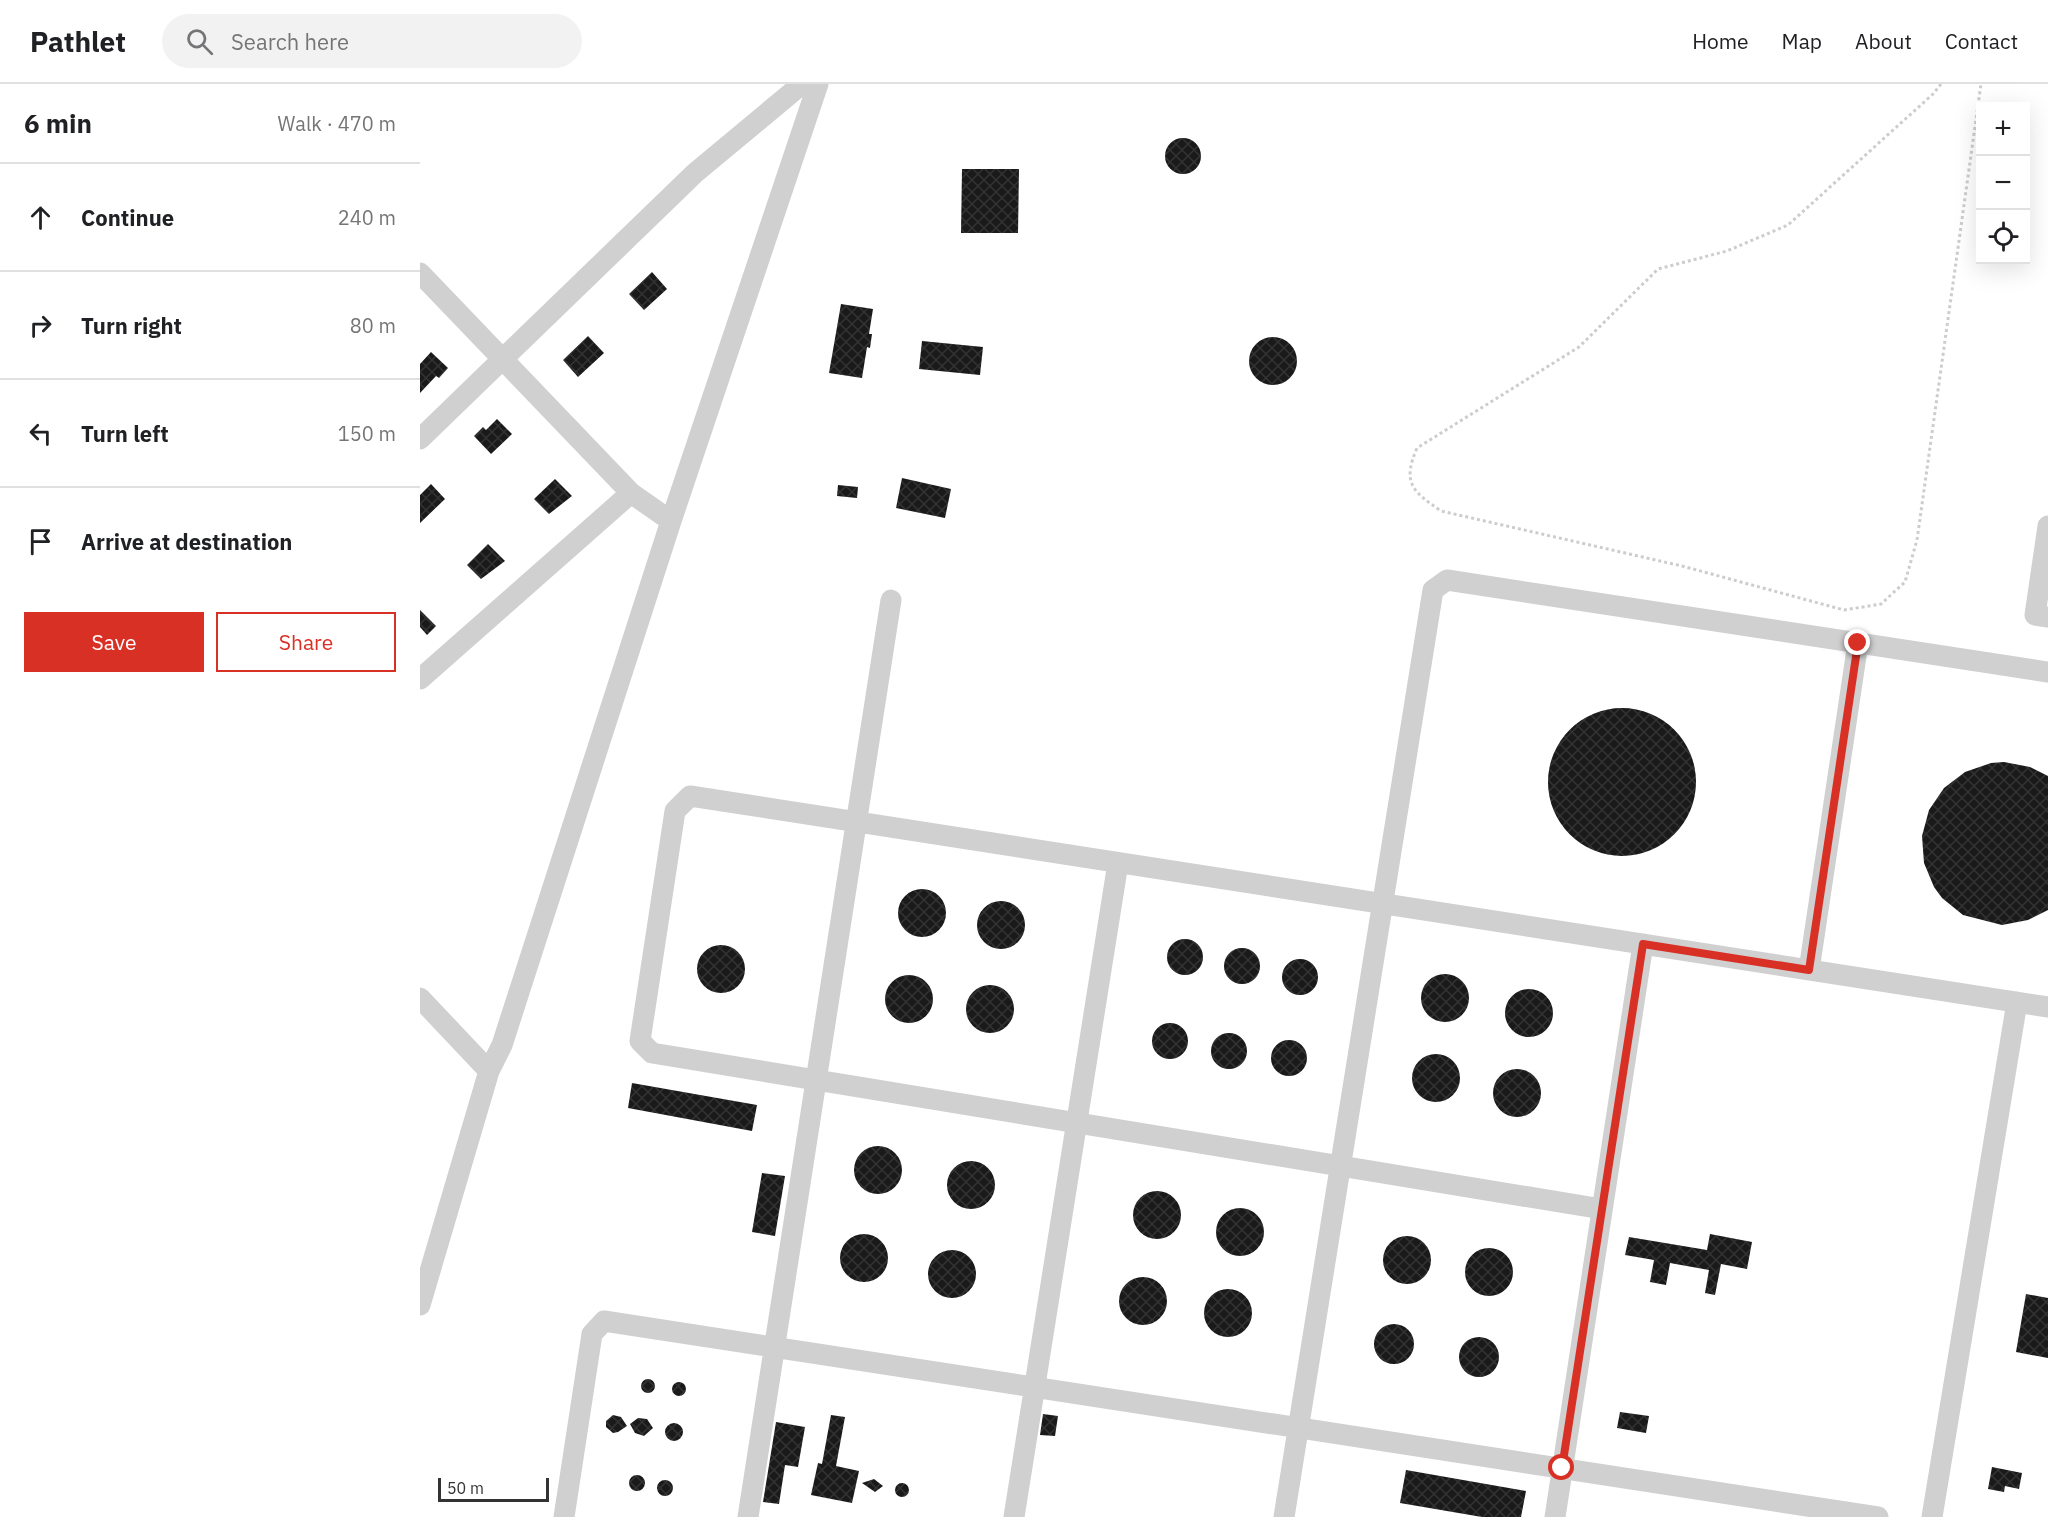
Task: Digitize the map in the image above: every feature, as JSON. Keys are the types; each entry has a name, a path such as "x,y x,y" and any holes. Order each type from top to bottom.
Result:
{"street":[{"path":"420,439 695,173 802,84"},
{"path":"420,1305 489,1071 502,1046 671,521 818,84"},
{"path":"420,273 631,493 671,521"},
{"path":"420,679 631,493"},
{"path":"2048,526 2035,615 2048,616"},
{"path":"1284,1517 1433,590 1447,580 2048,672"},
{"path":"748,1517 891,600"},
{"path":"1809,970 1858,643"},
{"path":"1602,1209 652,1053 640,1041 675,811 690,796 2048,1007"},
{"path":"1014,1517 1118,863"},
{"path":"1555,1517 1643,944"},
{"path":"420,998 489,1071"},
{"path":"1932,1517 2018,1002"},
{"path":"564,1517 592,1334 604,1321 1878,1517"}],"path":[{"path":"1941,84 1933,94 1788,225 1727,251 1658,269 1579,347 1417,448 1409,467 1409,481 1420,496 1442,511 1682,566 1844,610 1881,604 1905,582 1917,540 1981,84"}],"building":[{"path":"1183,138 1196,143 1201,156 1196,169 1183,174 1170,169 1165,156 1170,143"},
{"path":"962,169 1019,169 1018,233 961,233"},
{"path":"652,272 667,289 644,310 629,294"},
{"path":"841,304 873,309 869,334 872,334 870,348 867,347 862,378 829,373"},
{"path":"588,336 604,353 578,377 563,360"},
{"path":"1268,337 1278,337 1290,344 1297,356 1297,366 1290,378 1278,385 1268,385 1253,374 1249,366 1249,356 1260,341"},
{"path":"922,341 983,347 980,375 919,369"},
{"path":"431,352 448,368 439,378 436,376 420,393 420,364"},
{"path":"497,419 512,434 491,454 474,436 483,427 486,430"},
{"path":"902,478 951,489 945,518 896,508"},
{"path":"555,479 572,496 549,514 534,499"},
{"path":"431,484 445,499 420,523 420,495"},
{"path":"838,485 858,487 857,498 837,496"},
{"path":"488,544 505,561 481,579 467,565"},
{"path":"420,610 436,626 427,635 420,627"},
{"path":"1622,708 1650,714 1674,730 1690,754 1696,782 1690,810 1674,834 1650,850 1622,856 1594,850 1570,834 1554,810 1548,782 1554,754 1570,730 1594,714"},
{"path":"2004,762 2030,767 2048,776 2048,910 2028,920 2002,925 1963,915 1942,898 1934,887 1924,863 1922,836 1929,810 1944,788 1965,772 1991,763"},
{"path":"917,889 927,889 939,896 946,908 946,918 939,930 927,937 917,937 902,926 898,918 898,908 909,893"},
{"path":"996,901 1006,901 1018,908 1025,920 1025,930 1018,942 1006,949 996,949 981,938 977,930 977,920 988,905"},
{"path":"1185,939 1198,944 1203,957 1198,970 1185,975 1172,970 1167,957 1172,944"},
{"path":"716,945 726,945 738,952 745,964 745,974 738,986 726,993 716,993 701,982 697,974 697,964 708,949"},
{"path":"1242,948 1255,953 1260,966 1255,979 1242,984 1229,979 1224,966 1229,953"},
{"path":"1300,959 1313,964 1318,977 1313,990 1300,995 1287,990 1282,977 1287,964"},
{"path":"1440,974 1450,974 1462,981 1469,993 1469,1003 1462,1015 1450,1022 1440,1022 1425,1011 1421,1003 1421,993 1432,978"},
{"path":"904,975 914,975 926,982 933,994 933,1004 926,1016 914,1023 904,1023 889,1012 885,1004 885,994 896,979"},
{"path":"985,985 995,985 1007,992 1014,1004 1014,1014 1007,1026 995,1033 985,1033 970,1022 966,1014 966,1004 977,989"},
{"path":"1524,989 1534,989 1546,996 1553,1008 1553,1018 1546,1030 1534,1037 1524,1037 1509,1026 1505,1018 1505,1008 1516,993"},
{"path":"1170,1023 1183,1028 1188,1041 1183,1054 1170,1059 1157,1054 1152,1041 1157,1028"},
{"path":"1229,1033 1242,1038 1247,1051 1242,1064 1229,1069 1216,1064 1211,1051 1216,1038"},
{"path":"1289,1040 1302,1045 1307,1058 1302,1071 1289,1076 1276,1071 1271,1058 1276,1045"},
{"path":"1431,1054 1441,1054 1453,1061 1460,1073 1460,1083 1453,1095 1441,1102 1431,1102 1416,1091 1412,1083 1412,1073 1423,1058"},
{"path":"1512,1069 1522,1069 1534,1076 1541,1088 1541,1098 1534,1110 1522,1117 1512,1117 1497,1106 1493,1098 1493,1088 1504,1073"},
{"path":"632,1083 757,1105 752,1131 628,1108"},
{"path":"873,1146 883,1146 895,1153 902,1165 902,1175 895,1187 883,1194 873,1194 858,1183 854,1175 854,1165 865,1150"},
{"path":"966,1161 976,1161 988,1168 995,1180 995,1190 988,1202 976,1209 966,1209 951,1198 947,1190 947,1180 958,1165"},
{"path":"762,1173 785,1176 775,1236 752,1232"},
{"path":"1152,1191 1162,1191 1174,1198 1181,1210 1181,1220 1174,1232 1162,1239 1152,1239 1137,1228 1133,1220 1133,1210 1144,1195"},
{"path":"1235,1208 1245,1208 1257,1215 1264,1227 1264,1237 1257,1249 1245,1256 1235,1256 1220,1245 1216,1237 1216,1227 1227,1212"},
{"path":"859,1234 869,1234 881,1241 888,1253 888,1263 881,1275 869,1282 859,1282 844,1271 840,1263 840,1253 851,1238"},
{"path":"1710,1234 1752,1242 1747,1269 1721,1264 1715,1295 1705,1293 1709,1270 1670,1263 1666,1285 1650,1282 1654,1260 1625,1255 1629,1237 1707,1250"},
{"path":"1402,1236 1412,1236 1424,1243 1431,1255 1431,1265 1424,1277 1412,1284 1402,1284 1387,1273 1383,1265 1383,1255 1394,1240"},
{"path":"1484,1248 1494,1248 1506,1255 1513,1267 1513,1277 1506,1289 1494,1296 1484,1296 1469,1285 1465,1277 1465,1267 1476,1252"},
{"path":"947,1250 957,1250 969,1257 976,1269 976,1279 969,1291 957,1298 947,1298 932,1287 928,1279 928,1269 939,1254"},
{"path":"1138,1277 1148,1277 1160,1284 1167,1296 1167,1306 1160,1318 1148,1325 1138,1325 1123,1314 1119,1306 1119,1296 1130,1281"},
{"path":"1223,1289 1233,1289 1245,1296 1252,1308 1252,1318 1245,1330 1233,1337 1223,1337 1208,1326 1204,1318 1204,1308 1215,1293"},
{"path":"2026,1294 2048,1298 2048,1358 2016,1352"},
{"path":"1394,1324 1408,1330 1414,1344 1408,1358 1394,1364 1380,1358 1374,1344 1380,1330"},
{"path":"1479,1337 1493,1343 1499,1357 1493,1371 1479,1377 1465,1371 1459,1357 1465,1343"},
{"path":"648,1379 653,1381 655,1386 653,1391 648,1393 643,1391 641,1386 643,1381"},
{"path":"679,1382 684,1384 686,1389 684,1394 679,1396 674,1394 672,1389 674,1384"},
{"path":"1620,1412 1649,1416 1646,1433 1617,1428"},
{"path":"1043,1414 1058,1416 1055,1436 1040,1435"},
{"path":"613,1415 621,1417 627,1426 613,1433 606,1427 606,1421"},
{"path":"831,1415 845,1417 836,1466 859,1471 852,1503 811,1495 818,1463 822,1464"},
{"path":"638,1418 647,1419 653,1428 644,1436 635,1433 630,1424"},
{"path":"776,1422 805,1427 798,1467 785,1465 779,1504 763,1502"},
{"path":"670,1423 678,1423 683,1428 681,1439 670,1441 665,1436 665,1428"},
{"path":"1992,1467 2022,1473 2019,1489 2005,1486 2004,1492 1988,1489"},
{"path":"1406,1470 1526,1491 1521,1517 1482,1517 1400,1503"},
{"path":"637,1475 643,1477 645,1483 643,1489 637,1491 631,1489 629,1483 631,1477"},
{"path":"874,1479 883,1486 875,1492 862,1483"},
{"path":"665,1480 671,1482 673,1488 671,1494 665,1496 659,1494 657,1488 659,1482"},
{"path":"902,1483 907,1485 909,1490 907,1495 902,1497 897,1495 895,1490 897,1485"}],"route":[{"path":"1562,1468 1643,944 1809,970 1858,643"}]}
